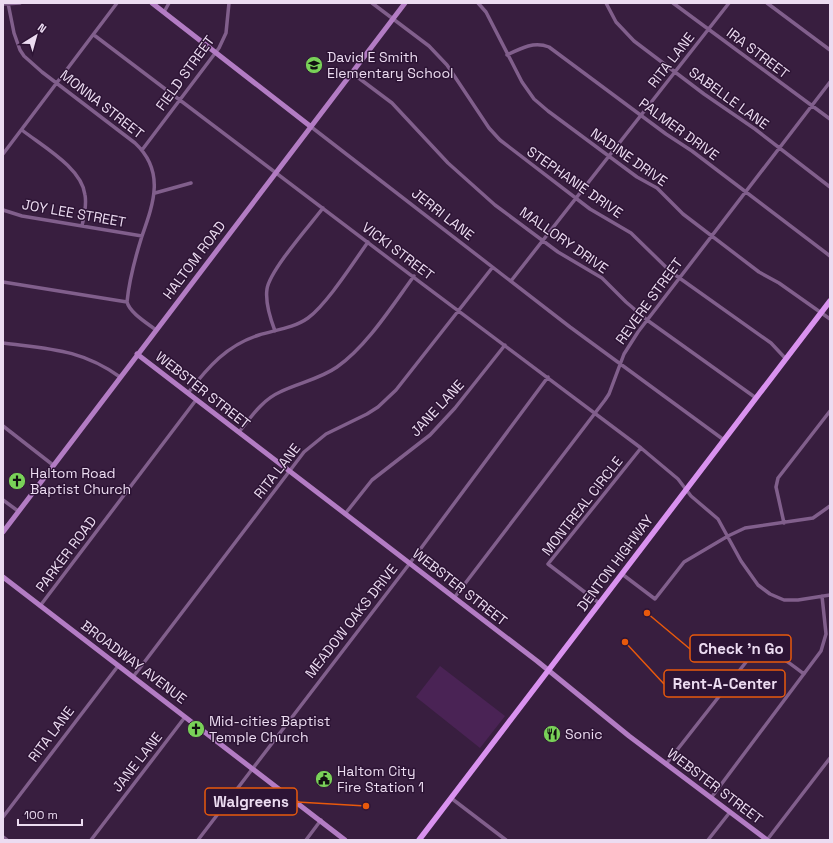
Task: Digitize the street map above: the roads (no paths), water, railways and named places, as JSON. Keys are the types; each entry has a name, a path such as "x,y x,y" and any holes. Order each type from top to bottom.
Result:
{"main road":[{"name":"JERRI LANE","path":"152,3 310,126"},
{"name":"HALTOM ROAD","path":"3,532 310,126 406,3"},
{"name":"DENTON HIGHWAY","path":"419,840 830,301"},
{"name":"WEBSTER STREET","path":"137,354 410,563 666,764 767,840"},
{"name":"BROADWAY AVENUE","path":"3,578 321,820 345,840"}],"street":[{"path":"3,4 20,3"},
{"path":"3,154 118,3"},
{"path":"164,12 169,3"},
{"name":"FIELD STREET","path":"142,150 216,52 226,33 229,3"},
{"name":"STEPHANIE DRIVE","path":"372,3 428,46 447,65 489,128 500,140 575,198 603,217 631,233 660,262 771,343 786,359"},
{"name":"NADINE DRIVE","path":"478,3 486,12 507,55 522,82 534,99 637,178 657,188 683,214 711,236 760,272 779,283 830,319"},
{"name":"SABELLE LANE","path":"606,3 624,31 675,72 755,129 830,187"},
{"name":"IRA STREET","path":"674,3 708,30 830,119"},
{"name":"RITA LANE","path":"511,281 607,156 729,3"},
{"path":"767,3 830,50"},
{"name":"MONNA STREET","path":"8,4 14,34 20,50 30,62 142,150 151,166 154,178 155,193 147,224 142,236 128,302"},
{"name":"VICKI STREET","path":"94,35 641,448 678,479 691,496 718,519 753,580 770,594 789,600 830,595"},
{"name":"PALMER DRIVE","path":"507,55 528,45 543,45 549,47 746,191 830,256"},
{"name":"MALLORY DRIVE","path":"352,73 392,103 476,188 558,252 602,278 647,320 756,398"},
{"name":"REVERE STREET","path":"454,598 610,394 624,354 647,320 830,82"},
{"name":"JERRI LANE","path":"310,126 492,268 620,365 724,440"},
{"path":"22,130 77,174 85,194 86,202 82,226"},
{"path":"155,193 191,183"},
{"path":"274,331 266,293 268,282 323,208"},
{"name":"JOY LEE STREET","path":"3,210 22,216 142,236"},
{"path":"188,393 208,367 230,348 248,339 300,323 317,310 368,242"},
{"name":"RITA LANE","path":"133,677 304,452 320,438 368,414 378,407 404,381 492,268"},
{"path":"238,432 268,399 279,392 336,368 346,360 381,321 414,276"},
{"path":"3,282 128,302 129,306 137,315 156,330"},
{"path":"3,343 72,353 95,361 120,377"},
{"name":"JANE LANE","path":"345,514 372,480 430,435 505,345"},
{"name":"MEADOW OAKS DRIVE","path":"198,840 410,563 548,377"},
{"name":"PARKER ROAD","path":"40,606 196,400"},
{"path":"784,523 776,487 778,478 830,411"},
{"path":"3,426 53,465"},
{"name":"MONTREAL CIRCLE","path":"599,603 548,564 641,448"},
{"path":"3,500 18,511"},
{"path":"622,574 655,599 684,562 740,529 813,518 830,506"},
{"path":"711,798 821,651 826,634 822,596"},
{"path":"666,764 750,657 764,653 775,654 804,674"},
{"name":"RITA LANE","path":"3,817 118,666"},
{"name":"JANE LANE","path":"91,840 185,717"},
{"path":"767,840 830,758"},
{"path":"451,798 506,840"},
{"path":"708,840 730,812"},
{"path":"306,840 321,820"},
{"path":"3,837 7,840"}],"place":[{"name":"David E Smith Elementary School","path":"314,65"},
{"name":"Haltom Road Baptist Church","path":"17,481"},
{"name":"Check ’n Go","path":"647,613"},
{"name":"Rent-A-Center","path":"625,642"},
{"name":"Mid-cities Baptist Temple Church","path":"196,729"},
{"name":"Sonic","path":"552,734"},
{"name":"Haltom City Fire Station 1","path":"324,779"},
{"name":"Walgreens","path":"366,806"}]}
